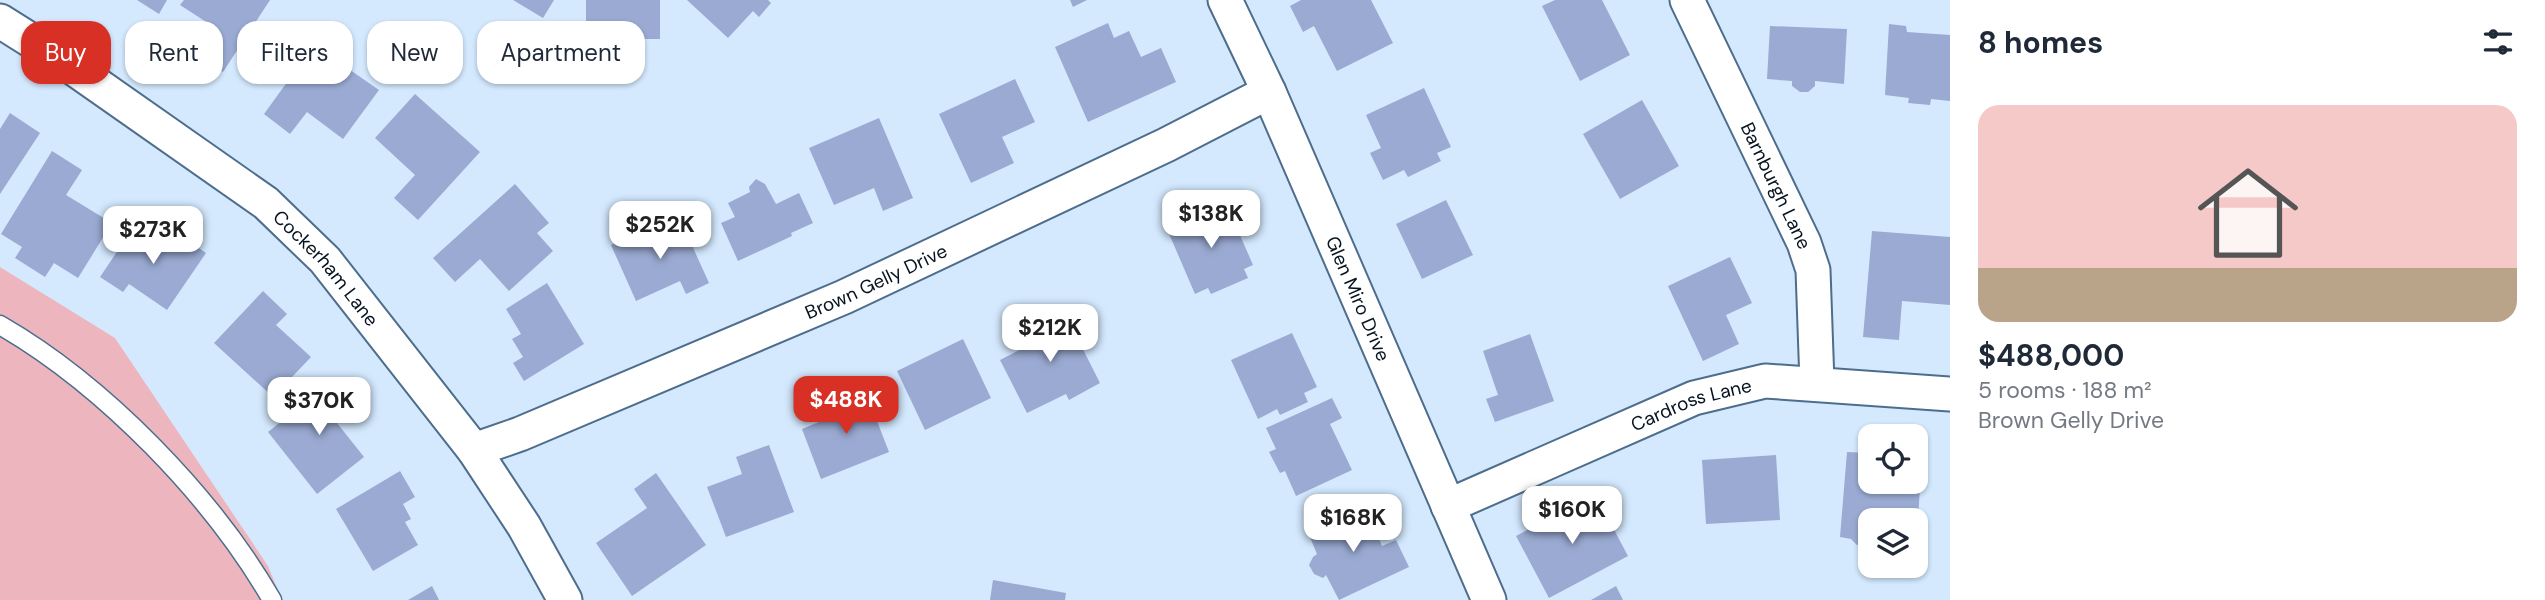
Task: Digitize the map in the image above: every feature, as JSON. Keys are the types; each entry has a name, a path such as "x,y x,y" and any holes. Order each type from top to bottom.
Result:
{"street":[{"name":"Glen Miro Drive","path":"1225,0 1269,92 1489,600"},
{"name":"Barnburgh Lane","path":"1686,0 1804,243 1813,270 1817,383"},
{"name":"Cockerham Lane","path":"0,20 60,58 266,203 326,260 474,450 524,526 565,600"},
{"name":"Brown Gelly Drive","path":"474,450 520,435 844,297 1154,151 1269,92"},
{"name":"Cardross Lane","path":"1448,506 1694,398 1765,381 1950,394"}],"lane":[{"path":"0,325 75,376 157,450 242,551 272,600"}],"shaded area":[{"path":"0,267 115,338 268,566 282,600 0,600"}],"building":[{"path":"137,0 167,0 159,14"},
{"path":"184,0 270,0 256,21 237,21 237,51 223,72 223,21 205,21 180,5"},
{"path":"513,0 554,0 543,18"},
{"path":"586,0 660,0 660,39 645,39 645,21 586,21"},
{"path":"687,0 768,0 771,3 759,17 753,11 728,38"},
{"path":"1070,0 1087,0 1073,7"},
{"path":"1301,0 1371,0 1393,43 1337,71 1314,26 1303,32 1290,6"},
{"path":"1555,0 1602,0 1630,55 1580,81 1542,6"},
{"path":"1108,23 1114,38 1129,31 1141,57 1161,48 1176,82 1088,122 1055,47"},
{"path":"1889,24 1906,26 1907,32 1950,35 1950,101 1931,99 1930,105 1908,103 1909,98 1885,95"},
{"path":"1770,26 1847,29 1844,84 1815,81 1815,86 1808,92 1800,92 1792,86 1792,81 1767,79"},
{"path":"353,72 379,90 343,139 307,112 290,134 264,114 286,84 353,84"},
{"path":"1015,79 1035,122 1002,137 1014,163 971,183 939,114"},
{"path":"1424,88 1451,147 1437,153 1441,161 1408,177 1404,170 1383,180 1370,153 1381,148 1366,115"},
{"path":"415,94 480,152 418,220 394,198 415,175 375,138"},
{"path":"1642,100 1679,166 1620,199 1583,134"},
{"path":"10,113 40,133 0,194 0,129"},
{"path":"879,118 913,198 883,211 874,188 834,205 809,148"},
{"path":"52,151 82,170 66,195 112,223 78,278 54,263 45,277 15,258 22,247 1,234"},
{"path":"756,179 765,184 776,204 799,193 813,223 791,233 792,236 738,261 721,223 735,217 728,203 750,192 749,187"},
{"path":"515,184 549,223 537,233 553,251 509,291 480,259 455,282 433,258"},
{"path":"1446,200 1473,255 1422,279 1396,224"},
{"path":"1226,203 1253,265 1244,269 1248,278 1211,294 1208,288 1195,294 1167,229"},
{"path":"681,221 709,283 686,294 680,281 636,301 611,245 646,229 649,235"},
{"path":"135,225 171,249 180,235 206,253 167,310 129,284 123,292 100,277"},
{"path":"1872,231 1950,237 1950,305 1902,301 1899,340 1863,337"},
{"path":"1730,257 1752,303 1726,315 1739,344 1703,361 1668,286"},
{"path":"547,283 584,344 524,381 513,363 523,357 512,339 521,334 506,309"},
{"path":"263,291 287,314 276,325 311,357 273,397 214,343"},
{"path":"1061,306 1100,383 1069,400 1066,394 1027,413 1000,360 1043,338 1034,319"},
{"path":"1292,333 1317,387 1304,393 1308,402 1280,415 1277,409 1258,419 1231,360"},
{"path":"1530,334 1554,401 1495,422 1486,399 1498,395 1483,351"},
{"path":"963,339 991,398 925,430 897,371"},
{"path":"336,378 358,406 337,423 364,457 317,494 268,432"},
{"path":"863,385 889,452 821,479 802,429 843,412 837,395"},
{"path":"1332,398 1342,418 1330,424 1352,470 1296,496 1285,471 1280,473 1269,452 1276,449 1266,428"},
{"path":"769,445 794,512 726,537 707,487 742,474 736,457"},
{"path":"1847,452 1858,452 1858,494 1920,494 1919,508 1858,508 1858,545 1851,539 1840,537"},
{"path":"1776,455 1780,520 1706,524 1702,460"},
{"path":"400,471 415,497 403,504 411,519 405,522 418,545 373,571 336,509"},
{"path":"656,473 706,545 632,596 596,543 647,508 634,489"},
{"path":"1595,494 1628,556 1549,598 1516,536"},
{"path":"1357,508 1364,522 1371,519 1382,546 1396,540 1409,567 1339,600 1326,575 1323,578 1314,574 1309,565 1317,554 1307,530"},
{"path":"993,580 1066,593 1065,600 990,600"},
{"path":"432,586 439,600 408,600"},
{"path":"1616,586 1623,600 1591,600"}]}
